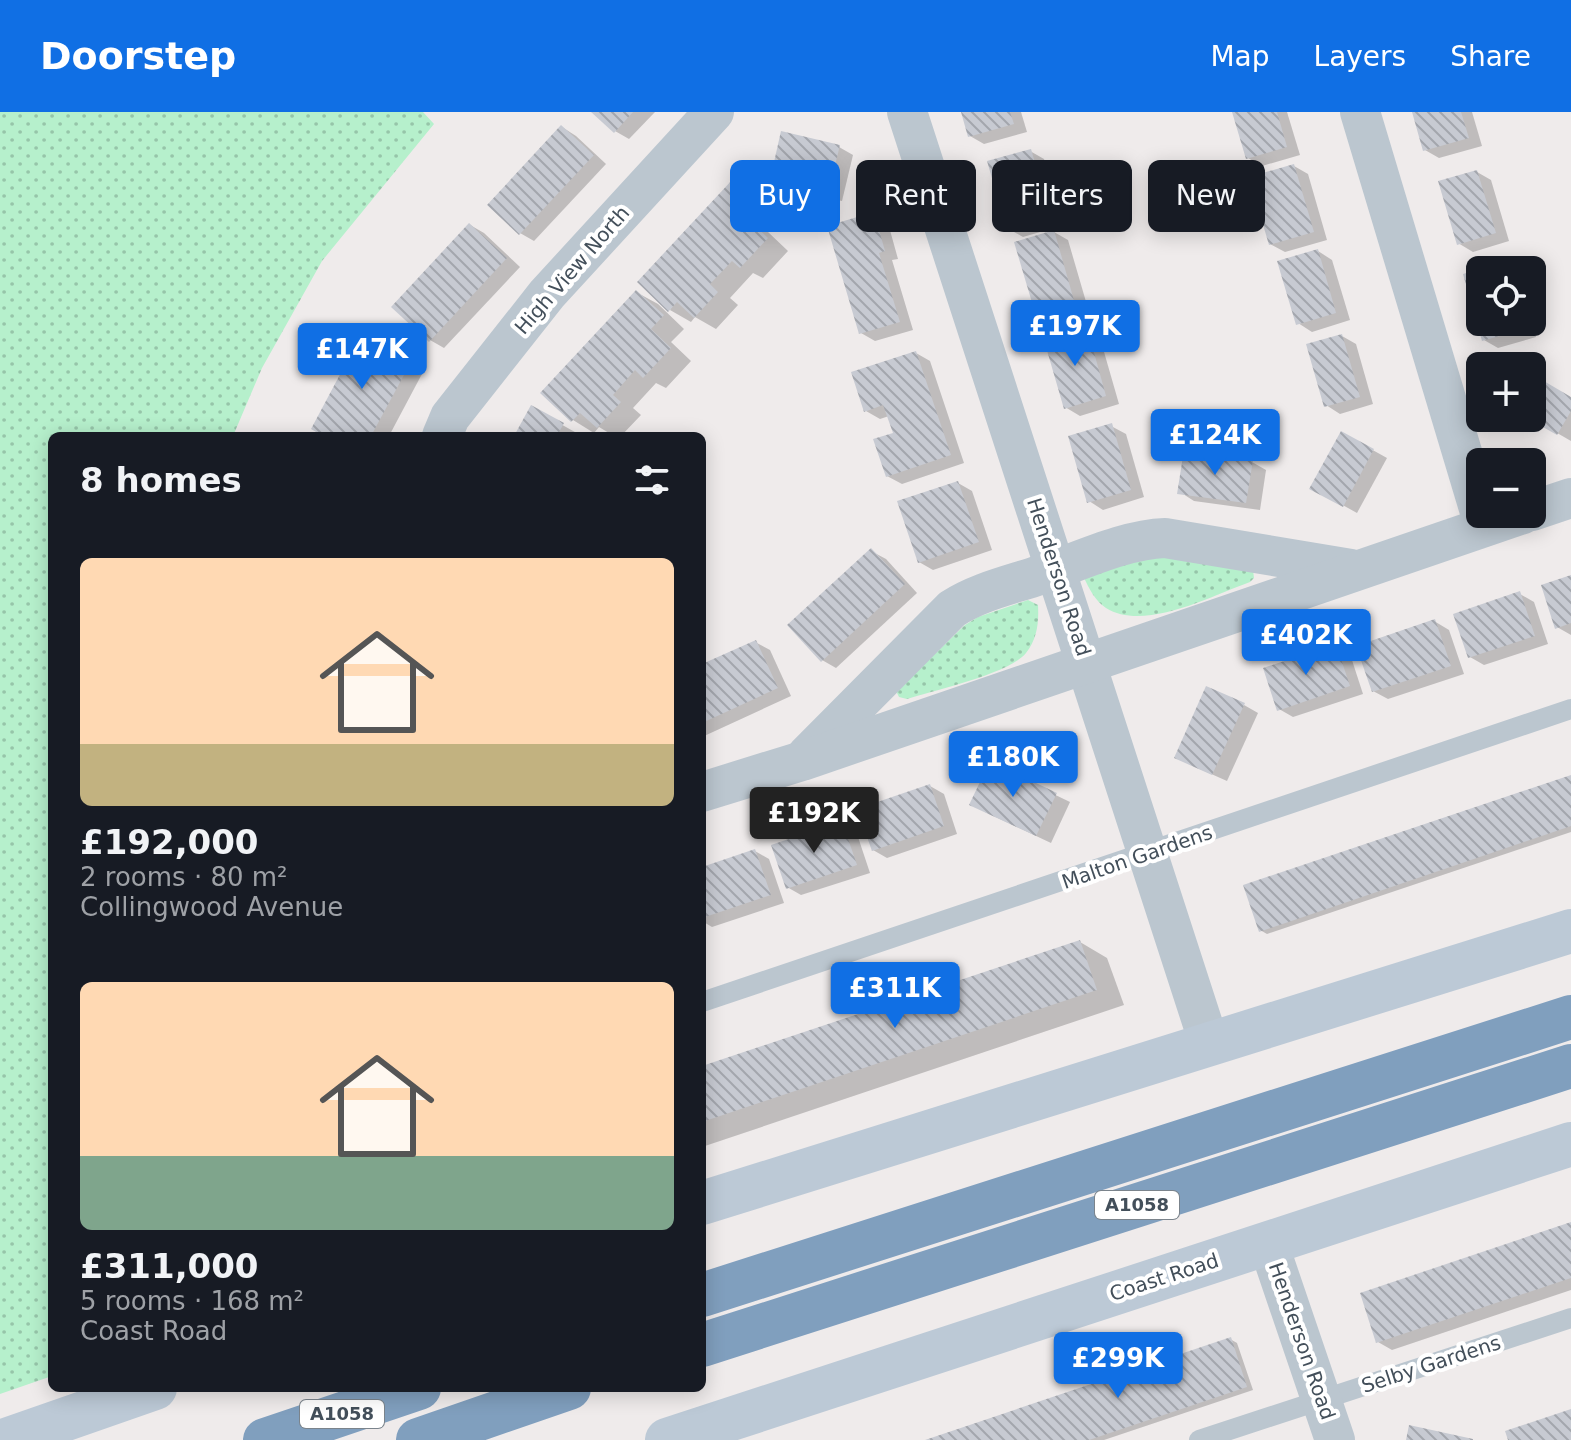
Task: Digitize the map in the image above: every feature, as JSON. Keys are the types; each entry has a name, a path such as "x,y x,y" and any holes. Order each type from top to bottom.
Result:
{"highway":[{"name":"A1058","path":"706,1294 1571,1017"},
{"name":"A1058","path":"706,1344 1571,1066"},
{"name":"A1058","path":"265,1440 407,1392"},
{"path":"418,1440 557,1392"}],"street":[{"name":"High View North","path":"444,432 450,417 547,294 714,112"},
{"name":"Henderson Road","path":"907,112 1209,1043"},
{"path":"1360,112 1466,464"},
{"path":"1546,506 1571,498"},
{"path":"706,791 802,761 1357,570 1466,524"},
{"path":"802,761 952,609 966,600 1056,569 1148,539 1165,538 1357,570"},
{"path":"706,1202 1571,931"},
{"name":"Coast Road","path":"667,1440 1571,1144"},
{"name":"Henderson Road","path":"1268,1243 1335,1440"},
{"path":"6,1440 144,1392"}],"lane":[{"name":"Malton Gardens","path":"706,1001 1571,709"},
{"name":"Selby Gardens","path":"1199,1440 1571,1318"}],"green space":[{"path":"0,112 423,112 434,124 322,261 262,368 235,432 48,432 48,1377 0,1394"},
{"path":"1144,553 1253,570 1254,578 1197,603 1158,614 1121,614 1106,608 1084,578"},
{"path":"1028,600 1038,605 1036,630 1030,648 1017,661 971,680 907,699 899,697 896,691 965,625 978,617"}],"building":[{"path":"591,112 633,112 614,133"},
{"path":"961,112 1010,112 1014,124 968,137"},
{"path":"1232,112 1277,112 1287,147 1246,159"},
{"path":"1412,112 1461,112 1469,138 1423,151"},
{"path":"561,125 594,155 519,235 487,205"},
{"path":"781,131 840,145 836,160 774,160"},
{"path":"1031,149 1034,160 992,160 992,178 987,161"},
{"path":"1294,164 1314,232 1269,245 1265,231 1265,172"},
{"path":"1477,170 1496,233 1457,245 1438,181"},
{"path":"730,182 730,232 762,232 768,238 740,268 732,261 710,284 718,292 694,318 677,302 668,312 637,282"},
{"path":"856,217 856,232 880,232 885,251 879,253 900,322 859,334 829,232 840,232 840,222"},
{"path":"469,223 507,258 429,342 391,307"},
{"path":"1055,232 1075,304 1036,316 1014,242"},
{"path":"1318,249 1336,313 1296,325 1277,261"},
{"path":"636,290 664,315 651,329 671,348 643,378 635,370 613,395 621,402 597,428 580,413 571,422 540,393"},
{"path":"1087,327 1106,396 1064,409 1044,340"},
{"path":"1342,334 1360,397 1324,407 1306,344"},
{"path":"361,335 411,362 373,432 316,432 311,429"},
{"path":"1481,336 1499,336 1482,341"},
{"path":"916,351 951,455 886,477 873,439 893,433 883,405 864,412 851,372"},
{"path":"1546,382 1571,397 1571,411 1557,435 1546,429"},
{"path":"531,405 564,423 559,432 516,432"},
{"path":"1112,423 1131,490 1087,503 1068,436"},
{"path":"1341,431 1374,449 1343,507 1309,489"},
{"path":"1184,450 1253,460 1246,503 1177,494"},
{"path":"958,481 979,542 918,563 897,501"},
{"path":"871,548 905,584 821,662 787,625"},
{"path":"1571,575 1571,623 1555,629 1541,585"},
{"path":"1520,591 1535,636 1468,658 1453,614"},
{"path":"1435,619 1451,666 1372,692 1356,646"},
{"path":"756,640 778,688 706,721 706,662"},
{"path":"1336,644 1350,686 1277,711 1263,668"},
{"path":"1206,686 1245,703 1212,775 1174,758"},
{"path":"990,761 1057,793 1036,836 969,805"},
{"path":"1571,775 1571,826 1259,932 1243,885"},
{"path":"930,784 944,826 872,851 857,809"},
{"path":"842,821 857,865 786,889 771,845"},
{"path":"755,849 771,895 706,917 706,866"},
{"path":"1080,940 1097,990 706,1121 706,1065"},
{"path":"1571,1222 1571,1278 1376,1343 1360,1293"},
{"path":"1231,1337 1247,1387 1089,1440 925,1440"},
{"path":"1571,1409 1571,1440 1508,1440 1505,1431"},
{"path":"1409,1425 1473,1439 1473,1440 1406,1440"}]}
